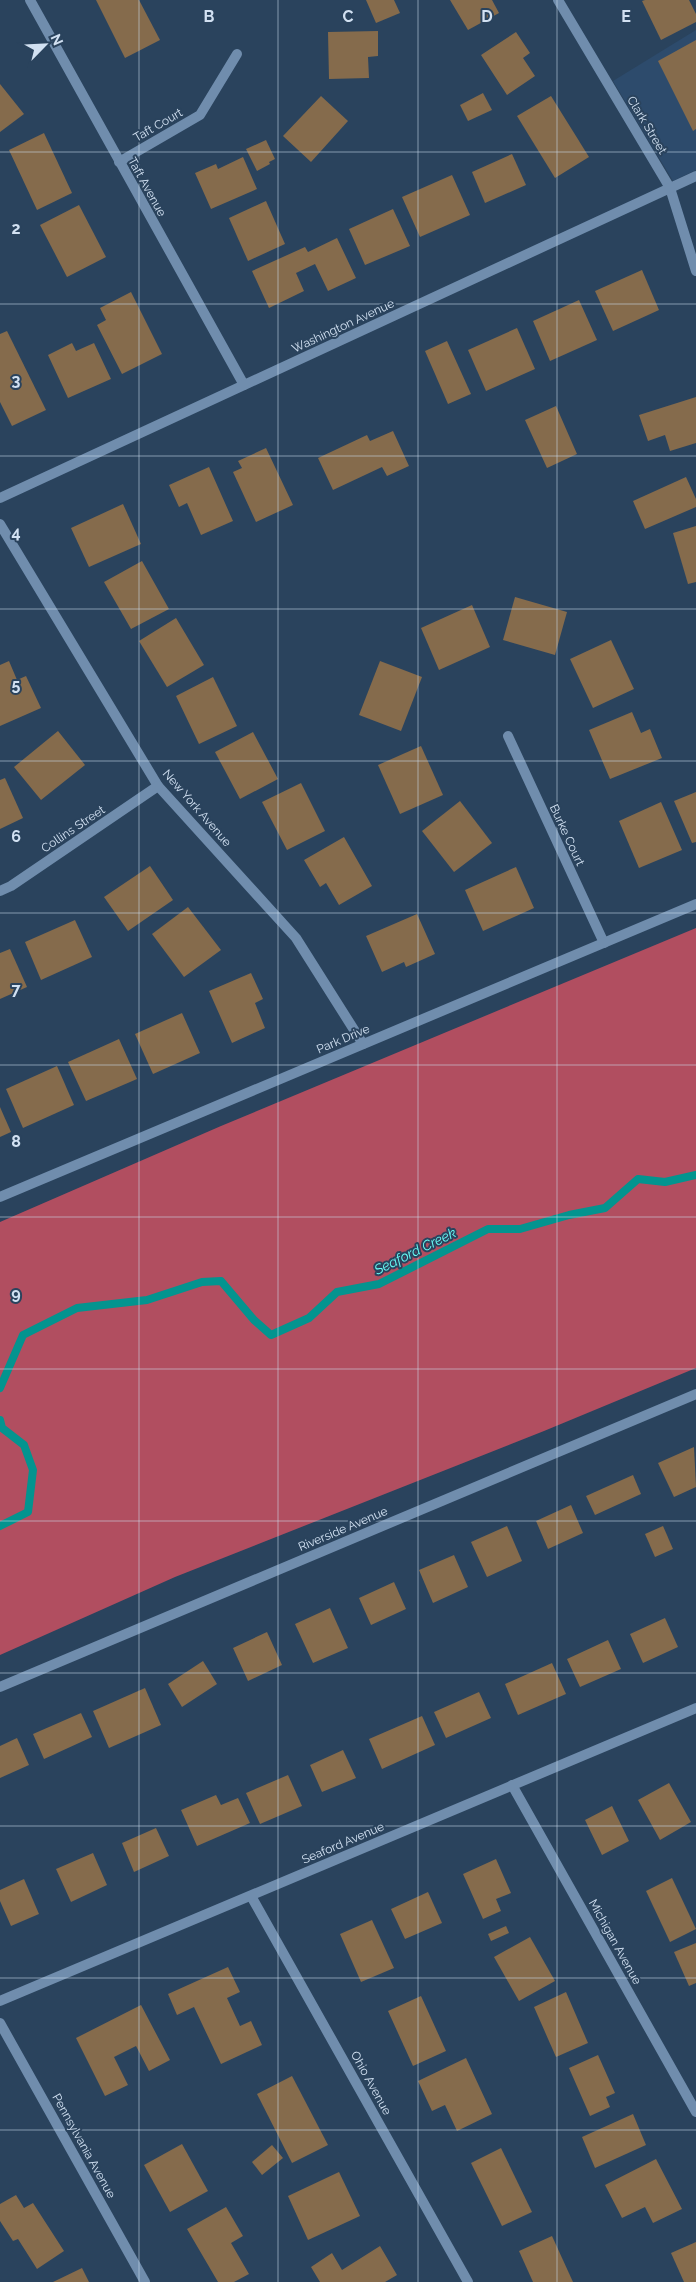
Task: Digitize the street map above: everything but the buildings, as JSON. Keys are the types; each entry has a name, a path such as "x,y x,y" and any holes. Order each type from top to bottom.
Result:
{"street":[{"name":"Taft Avenue","path":"30,0 244,385"},
{"name":"Clark Street","path":"558,0 670,188 696,271"},
{"name":"Taft Court","path":"119,162 200,115 238,54"},
{"name":"Washington Avenue","path":"0,498 696,176"},
{"name":"New York Avenue","path":"0,524 158,786 296,938 363,1044"},
{"name":"Burke Court","path":"508,736 604,943"},
{"name":"Collins Street","path":"0,891 11,886 158,786"},
{"name":"Park Drive","path":"0,1197 696,904"},
{"name":"Riverside Avenue","path":"0,1687 696,1394"},
{"name":"Seaford Avenue","path":"0,2001 696,1708"},
{"name":"Michigan Avenue","path":"512,1785 696,2112"},
{"name":"Ohio Avenue","path":"251,1896 468,2282"},
{"name":"Pennsylvania Avenue","path":"0,2023 145,2282"}],"shaded area":[{"path":"696,30 696,170 673,181 613,81"},
{"path":"696,928 696,1368 544,1431 175,1577 0,1655 0,1222 221,1126"}],"waterway":[{"name":"Seaford Creek","path":"0,1388 23,1335 77,1308 147,1300 202,1282 221,1281 254,1320 271,1335 309,1318 337,1292 379,1284 488,1229 520,1229 569,1215 605,1208 638,1179 665,1182 696,1175"},
{"name":"Seaford Creek","path":"0,1420 2,1428 24,1445 33,1470 28,1512 0,1526"}]}
